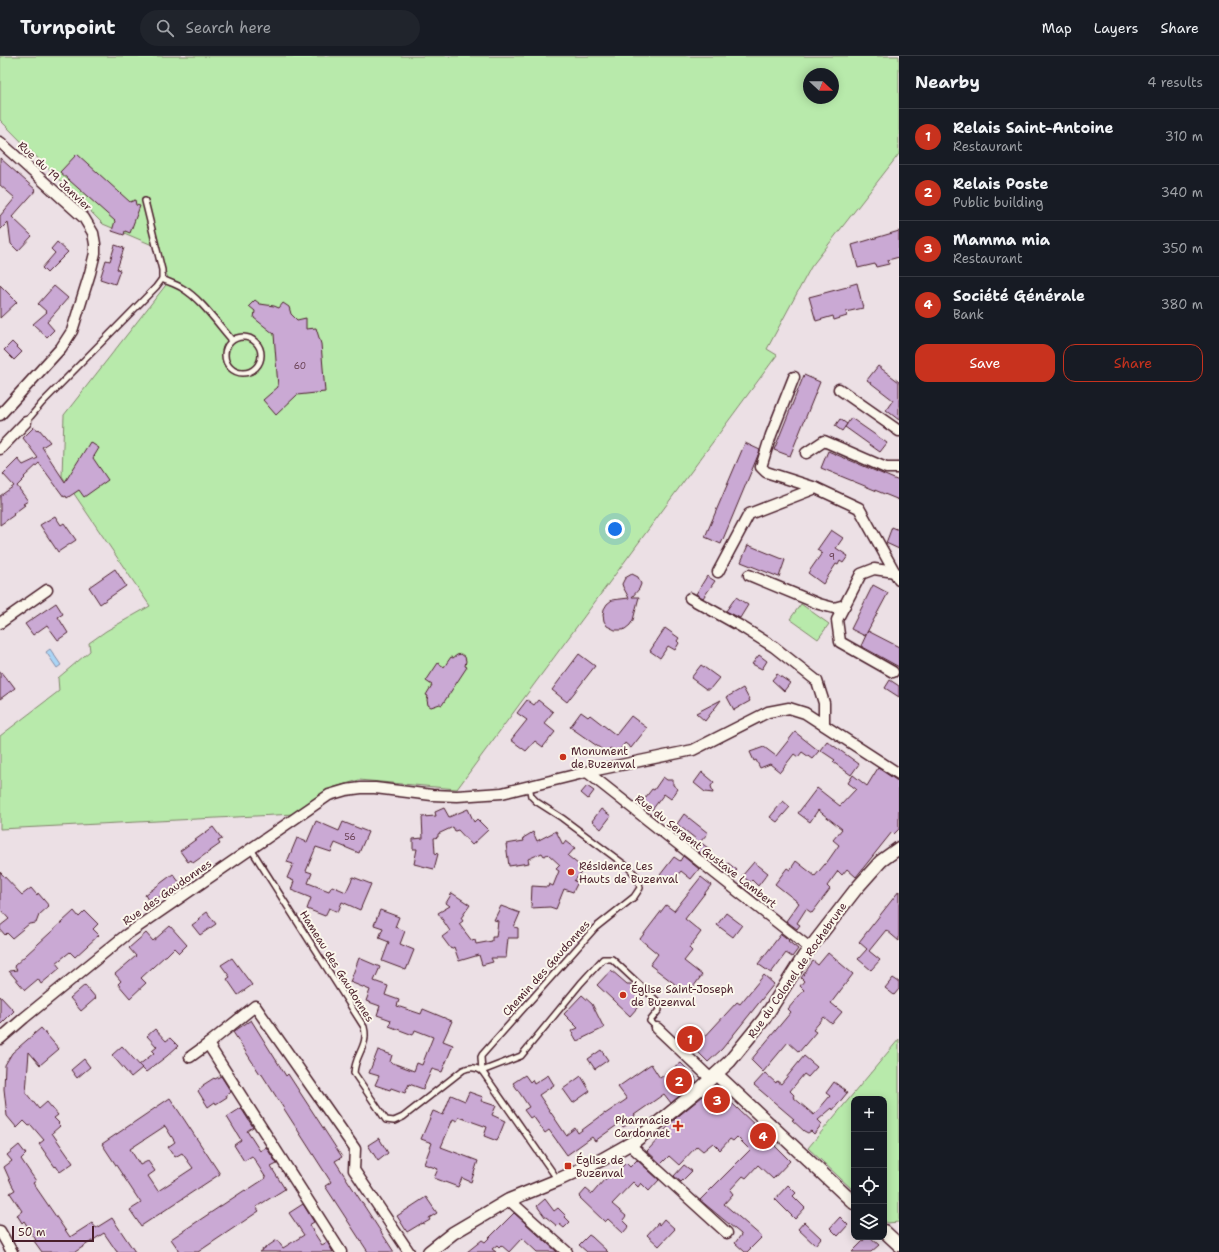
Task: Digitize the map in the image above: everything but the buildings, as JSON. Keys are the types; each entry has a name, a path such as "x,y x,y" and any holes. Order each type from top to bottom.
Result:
{"street":[{"name":"Rue du 19 Janvier","path":"0,142 84,218 93,233 95,244 95,253 90,273 72,331 61,348 0,415"},
{"path":"794,377 771,435 761,467 766,472 816,488 859,508 897,576"},
{"path":"839,389 899,431"},
{"path":"0,449 26,422"},
{"path":"806,453 824,441 886,468 899,468"},
{"path":"718,572 749,514 816,488"},
{"path":"896,674 840,642 837,620 861,574 874,569 897,576"},
{"path":"749,576 819,604 834,608 845,605"},
{"path":"0,623 47,590"},
{"path":"690,598 774,647 817,681 824,703 824,725"},
{"name":"Rue des Gaudonnes","path":"0,1039 126,935 329,795 346,790 361,788 457,796 502,793 586,772 693,750 768,712 789,708 805,713 899,774"},
{"name":"Rue du Sergent Gustave Lambert","path":"586,772 811,949"},
{"name":"Rue du Colonel de Rochebrune","path":"429,1252 453,1233 509,1200 558,1180 603,1159 629,1144 664,1118 714,1076 730,1061 764,1019 804,956 811,949 843,905 881,861 899,848"},
{"path":"190,1057 255,1006 355,1149 354,1170 409,1252"},
{"path":"657,1028 771,1126 851,1200"},
{"path":"208,1044 341,1252"},
{"path":"629,1144 727,1233"},
{"path":"509,1200 567,1252"},
{"path":"0,1231 12,1252"},
{"path":"887,1234 899,1245"}],"lane":[{"path":"26,422 162,279 162,270 145,201"},
{"path":"162,279 188,292 204,307 232,340"},
{"path":"244,336 256,342 261,353 258,365 253,370 242,374 237,373 227,366 224,355 225,349 232,340 244,336"},
{"name":"Chemin des Gaudonnes","path":"482,1071 480,1057 595,928 634,897 640,888 638,878 629,868 538,802 531,796 529,786"},
{"name":"Hameau des Gaudonnes","path":"251,849 364,1027 366,1035 364,1046 355,1066 354,1073 386,1120 394,1121 403,1117 468,1067 482,1071"},
{"path":"558,1180 482,1071 521,1056 581,983 603,959 612,959 657,1001 659,1010 650,1021 657,1028"}],"green space":[{"path":"0,56 899,56 899,154 811,267 767,349 777,355 457,789 359,780 332,788 295,814 0,829 0,736 59,691 58,678 90,651 89,643 106,631 150,606 62,476 64,415 169,281 157,247 103,224 0,120"},
{"path":"801,604 829,624 818,639 790,619"},
{"path":"899,1039 899,1222 887,1223 887,1096 851,1096"},
{"path":"851,1096 851,1188 808,1148"}],"water":[{"path":"50,649 61,665 57,668 46,652"}],"place":[{"name":"Monument de Buzenval","path":"563,757"},
{"name":"Résidence Les Hauts de Buzenval","path":"571,872"},
{"name":"Église Saint-Joseph de Buzenval","path":"623,995"},
{"name":"Relais Saint-Antoine","path":"690,1039"},
{"name":"Relais Poste","path":"679,1081"},
{"name":"Mamma mia","path":"717,1100"},
{"name":"Pharmacie Cardonnet","path":"678,1126"},
{"name":"Société Générale","path":"763,1136"},
{"name":"Église de Buzenval","path":"568,1166"}]}
